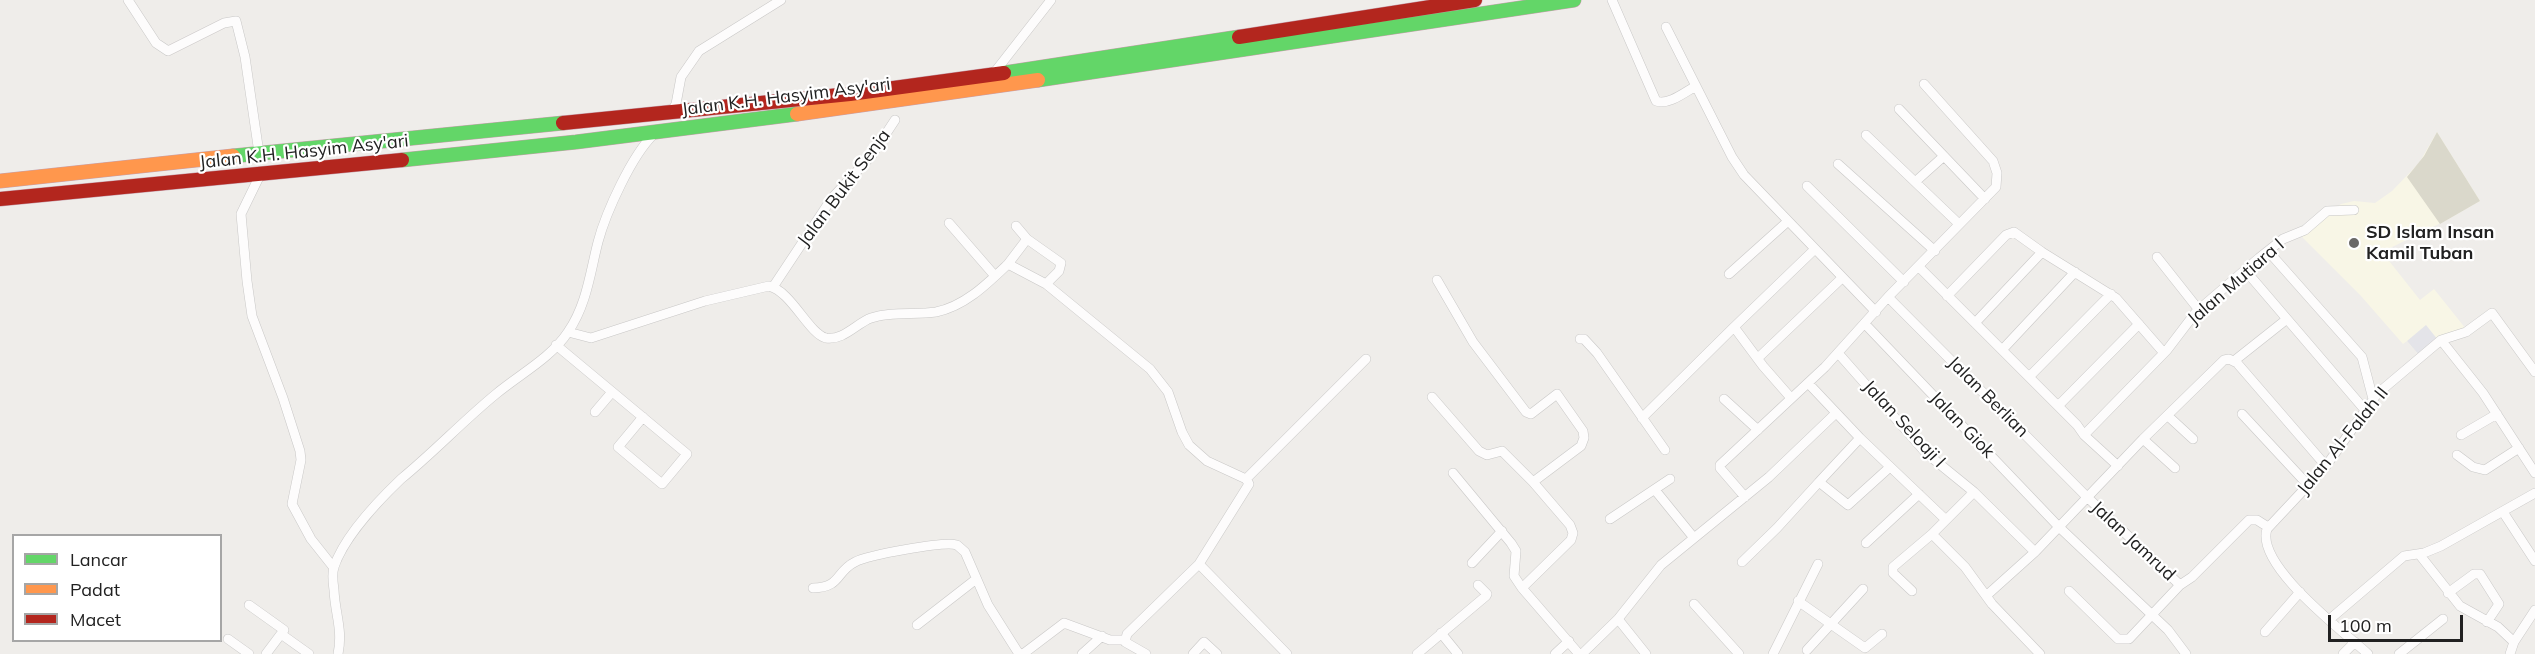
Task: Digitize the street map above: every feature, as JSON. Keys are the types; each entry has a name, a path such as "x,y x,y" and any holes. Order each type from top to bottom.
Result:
{"highway":[{"name":"Jalan K.H. Hasyim Asy'ari","path":"0,181 414,137 811,99 992,75 1475,0"},
{"name":"Jalan K.H. Hasyim Asy'ari","path":"0,199 260,175 656,132 984,89 1574,0"},
{"path":"414,137 407,143 410,148 494,139 505,141 514,148"},
{"path":"277,151 293,160 398,151 399,157 389,161"}],"street":[{"path":"128,0 156,43 168,51 224,23 236,21 259,153"},
{"path":"672,111 676,104 681,76 699,51 781,0"},
{"path":"992,75 1051,0"},
{"path":"1612,0 1656,101 1661,103 1696,86"},
{"path":"1666,27 1732,157 1744,175 1876,312"},
{"path":"1745,497 1720,468 1720,465 1838,353 1888,297 1935,251 1998,183 1993,161 1924,84"},
{"path":"1899,109 1985,199"},
{"name":"Jalan Bukit Senja","path":"773,287 832,198 872,155 895,120"},
{"path":"338,654 341,630 333,591 334,568 348,541 387,492 483,405 541,360 568,332 588,289 603,227 635,158 656,132"},
{"path":"1866,135 1959,224"},
{"path":"1915,182 1944,156"},
{"path":"1838,164 1935,251"},
{"path":"260,175 241,217 252,316 283,398 300,452 300,469 292,504 311,539 334,568"},
{"path":"1807,186 1904,282"},
{"name":"Jalan Mutiara I","path":"2084,435 2164,353 2199,310 2245,270 2283,239 2305,230 2327,212 2354,210"},
{"path":"1729,274 1787,222"},
{"path":"949,223 995,276"},
{"path":"1016,226 1027,239 1061,263 1059,271 1046,284"},
{"path":"1947,296 2010,232 2026,238 2042,252 2111,294 2164,353"},
{"path":"568,332 591,338 705,301 773,287 792,303 818,333 826,338 833,338 850,332 871,318 936,312 951,308 985,286 1008,264 1027,239"},
{"path":"1642,418 1815,249"},
{"path":"2268,251 2362,357 2373,399"},
{"path":"1975,323 2042,252"},
{"path":"2157,257 2199,310"},
{"path":"1008,264 1046,284 1157,376 1175,407 1182,432 1196,452 1207,461 1246,479 1249,486 1199,564 1133,627 1124,640"},
{"path":"1919,267 2084,435 2118,465"},
{"path":"2245,270 2365,410"},
{"path":"2002,350 2075,272"},
{"path":"1758,358 1842,278"},
{"path":"1437,280 1473,342 1526,412 1531,414 1557,394 1583,431 1584,438 1581,446 1533,482"},
{"path":"2029,377 2111,294"},
{"name":"Jalan Berlian","path":"1888,297 2086,497"},
{"path":"2535,372 2492,313 2466,332 2441,340 2497,414 2535,473"},
{"path":"2234,362 2287,319"},
{"name":"Jalan Giok","path":"1865,324 2059,527 2168,630 2186,654"},
{"path":"2058,406 2139,324"},
{"path":"1734,327 1791,398"},
{"path":"1580,339 1584,339 1597,353 1665,450"},
{"name":"Jalan Al-Falah II","path":"2268,527 2326,466 2373,399 2441,340"},
{"path":"556,345 612,392 643,417 687,454 662,483 618,447 643,417"},
{"name":"Jalan Seloaji I","path":"1838,353 1926,453 1974,492 2035,552"},
{"path":"1246,479 1366,359"},
{"path":"1986,596 2035,552 2086,497 2219,363 2229,359 2326,466"},
{"path":"1808,383 1860,438 1945,519"},
{"path":"595,412 612,392"},
{"path":"1432,397 1479,451 1487,455 1502,451 1533,482 1570,525 1573,533 1571,540 1522,588"},
{"path":"1724,399 1758,430"},
{"path":"1453,473 1516,551 1514,576 1522,588 1580,654 1639,595 1652,573 1769,477 1836,413"},
{"path":"2242,414 2308,485"},
{"path":"2461,435 2497,414"},
{"path":"2168,416 2193,439"},
{"path":"1742,562 1777,528 1860,438"},
{"path":"2143,439 2175,468"},
{"path":"2457,455 2473,467 2484,470 2519,448"},
{"path":"1819,482 1848,505 1890,467"},
{"path":"1610,519 1670,479"},
{"path":"1655,490 1694,538"},
{"path":"1912,591 1893,573 1893,567 1932,534 1974,492"},
{"path":"2330,619 2401,559 2456,539 2535,493"},
{"path":"1866,543 1919,494"},
{"name":"Jalan Jamrud","path":"2086,497 2180,585"},
{"path":"2503,512 2535,561"},
{"path":"2069,591 2121,640 2129,639 2180,585 2192,577 2249,520 2257,520 2268,527 2265,539 2269,555 2280,571 2368,654"},
{"path":"1472,563 1502,531"},
{"path":"1932,534 1969,572 1986,596 2040,654"},
{"path":"813,588 829,587 855,562 952,543 961,547 965,552 975,580 1021,654 1064,622 1110,640 1124,640 1146,654"},
{"path":"2419,554 2448,593 2464,610 2487,622 2514,642"},
{"path":"1199,564 1287,654"},
{"path":"1773,654 1818,564"},
{"path":"2448,593 2477,573 2482,577 2499,606 2487,622"},
{"path":"917,625 975,580"},
{"path":"1417,654 1486,596 1478,585"},
{"path":"1807,650 1863,589"},
{"path":"2265,632 2300,592"},
{"path":"1798,601 1865,648 1882,634"},
{"path":"1694,604 1735,653"},
{"path":"249,605 284,630 266,654"},
{"path":"2510,654 2514,642 2534,613"},
{"path":"1617,619 1646,654"},
{"path":"2399,654 2443,619"},
{"path":"1441,633 1458,654"},
{"path":"281,634 309,654"},
{"path":"1082,654 1102,636"},
{"path":"228,639 249,654"},
{"path":"1555,654 1569,641"},
{"path":"1193,654 1204,642 1217,654"},
{"path":"2343,654 2355,642"}],"shaded area":[{"name":"SD Islam Insan Kamil Tuban","path":"2437,132 2480,201 2382,252 2420,300 2434,289 2466,329 2419,355 2407,341 2403,344 2361,296 2300,235 2341,204 2354,201 2375,203 2392,191 2419,163"},
{"path":"2437,132 2480,201 2440,224 2407,177 2424,156"},
{"path":"2426,325 2438,340 2419,355 2407,341"}],"traffic: fast":[{"path":"1038,80 1574,0"},
{"path":"1004,73 1239,37"},
{"path":"402,160 576,142 797,114"},
{"path":"233,156 563,123"}],"traffic: slow":[{"path":"797,114 1038,80"},
{"path":"0,181 233,156"}],"traffic: jam":[{"path":"1239,37 1475,0"},
{"path":"563,123 850,94 1004,73"},
{"path":"0,199 402,160"}],"place":[{"name":"SD Islam Insan Kamil Tuban","path":"2354,243"}]}
